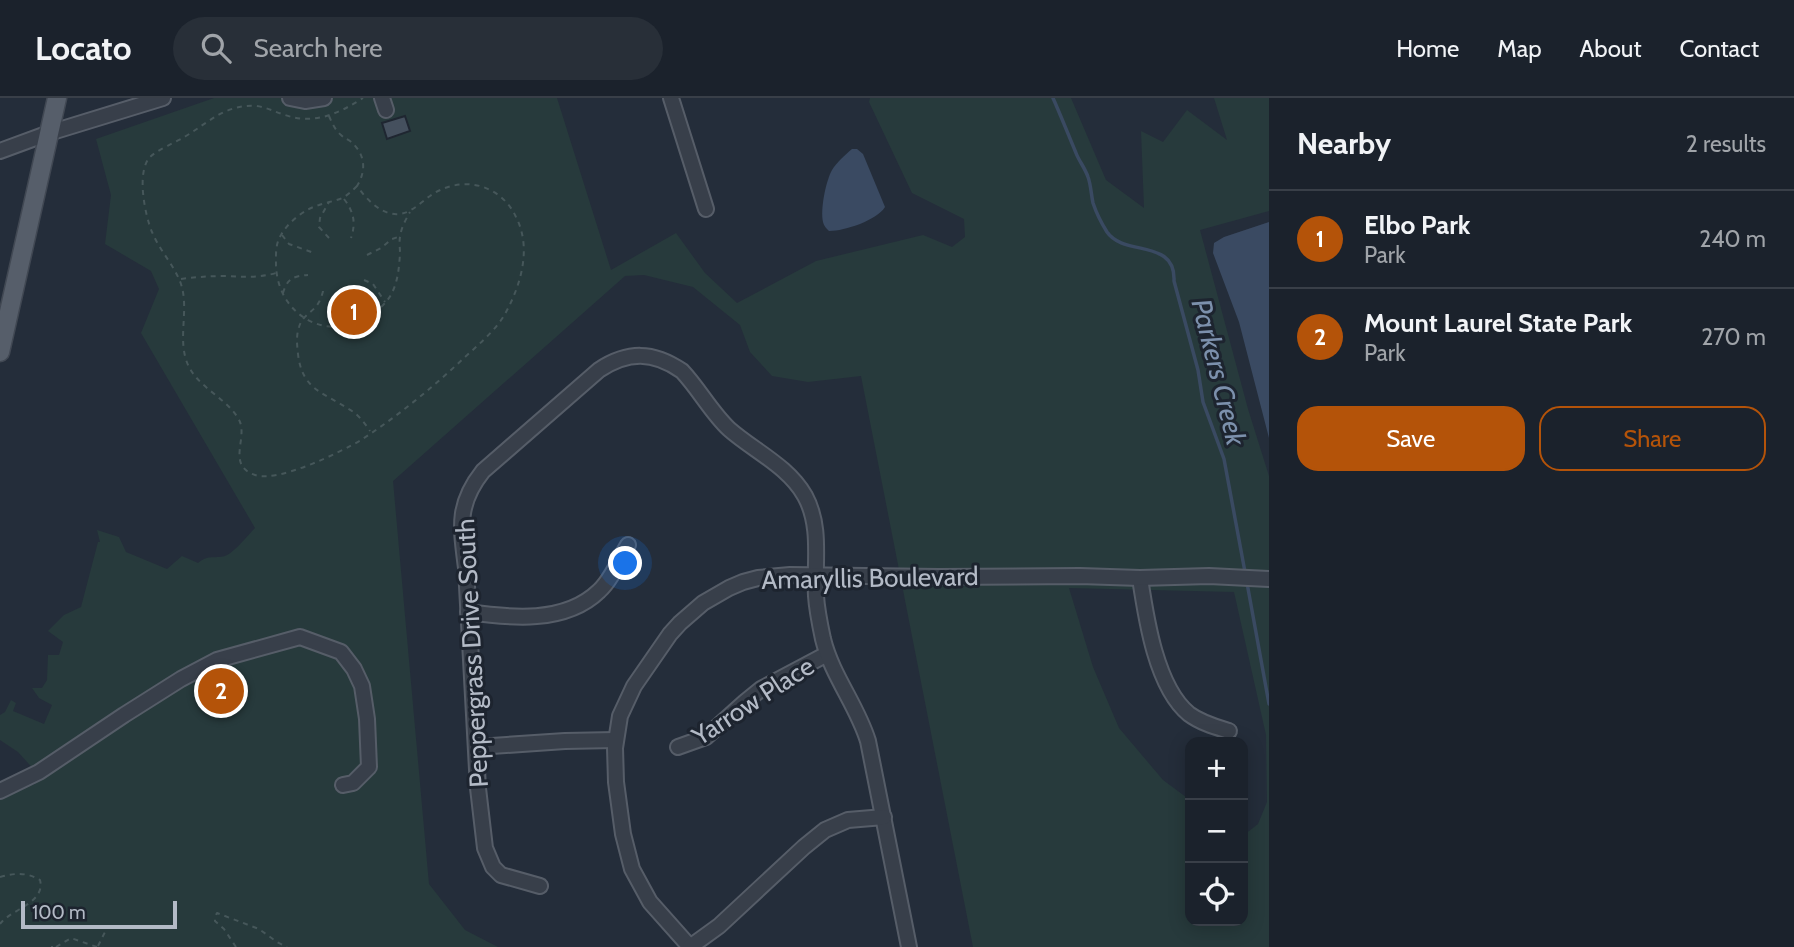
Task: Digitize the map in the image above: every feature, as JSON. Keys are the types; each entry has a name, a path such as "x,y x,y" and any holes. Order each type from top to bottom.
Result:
{"main road":[{"path":"0,352 57,98"}],"street":[{"path":"0,151 50,132 163,98"},
{"path":"290,98 305,101 324,98"},
{"path":"671,98 706,209"},
{"name":"Peppergrass Drive South","path":"540,886 501,875 488,858 483,836 461,521 470,489 491,462 599,370 629,356 652,356 682,371 728,428 780,468 797,485 808,503 816,545 817,611 827,654 865,729 872,753 909,947"},
{"path":"468,612 503,617 552,614 573,608 600,590 628,545"},
{"name":"Amaryllis Boulevard","path":"690,947 650,902 632,869 623,834 616,782 615,740 620,716 634,686 670,634 703,603 729,588 758,578 816,575 1140,578 1209,576 1269,579"},
{"path":"1140,578 1148,628 1165,677 1175,696 1188,713 1229,731"},
{"path":"0,791 39,772 181,679 217,660 300,637 341,652 354,669 362,686 367,719 369,767 353,783 343,785"},
{"name":"Yarrow Place","path":"678,747 706,737 761,689 827,654"},
{"path":"477,747 615,740"},
{"path":"690,947 727,919 825,830 848,820 884,817"}],"path":[{"path":"329,116 335,128 360,151 364,169 357,186 343,198 305,212 281,234 277,246 277,273 283,294 295,312 333,327 346,327 372,315 386,302 394,289 400,237 410,212 432,194 448,186 474,184 486,188 512,208 524,245 524,262 512,298 494,329 425,393 360,440 295,470 265,478 251,474 243,467 239,456 243,428 241,421 189,370 184,354 184,309 179,279 152,232 147,214 144,168 149,158 160,150 217,114 231,109 256,106 298,118 315,119 329,116 363,98"},
{"path":"357,186 377,208 396,214 410,212"},
{"path":"343,198 354,217 351,238"},
{"path":"328,238 318,227 330,202"},
{"path":"281,234 289,244 314,253"},
{"path":"367,255 400,237"},
{"path":"179,279 204,276 240,278 277,273"},
{"path":"283,294 287,281 308,275"},
{"path":"364,279 373,284 386,302"},
{"path":"323,291 319,302 303,317 297,334 302,373 315,390 350,409 371,432"},
{"path":"346,294 355,324"},
{"path":"0,877 14,873 33,876 40,880 42,887 40,894 0,923"},
{"path":"236,947 215,921 217,913 259,929 287,947"},
{"path":"54,947 71,938 98,947 108,926"}],"shaded area":[{"path":"214,98 557,98 611,270 676,233 705,273 737,303 816,261 923,235 952,247 965,237 964,219 912,193 869,102 870,98 1071,98 1106,180 1144,208 1141,131 1163,142 1187,110 1227,140 1214,98 1269,98 1269,211 1200,230 1248,409 1269,476 1269,947 973,947 861,376 808,382 772,376 750,352 740,325 693,287 644,275 625,276 393,481 429,884 465,930 498,947 0,947 0,787 34,785 38,774 18,752 0,740 0,715 5,712 11,700 16,703 13,711 44,724 52,705 39,698 32,688 42,688 47,680 48,655 59,655 63,642 48,631 64,615 81,607 100,542 97,530 119,537 126,552 167,569 182,556 198,563 208,558 225,556 237,548 255,528 141,333 159,289 151,271 105,244 111,195 96,139"}],"water":[{"path":"852,149 863,154 885,207 860,224 829,231 822,216 828,181 834,167"},
{"path":"1269,222 1269,438 1239,322 1213,253 1214,243 1224,237"}],"building":[{"path":"405,116 410,131 387,139 382,123"}],"waterway":[{"name":"Parkers Creek","path":"1053,98 1087,174 1093,203 1107,232 1115,240 1158,253 1167,259 1172,268 1198,370 1203,402 1224,459 1245,572"},
{"name":"Parkers Creek","path":"1247,583 1269,704"}],"place":[{"name":"Elbo Park","path":"354,312"},
{"name":"Mount Laurel State Park","path":"221,691"}]}
